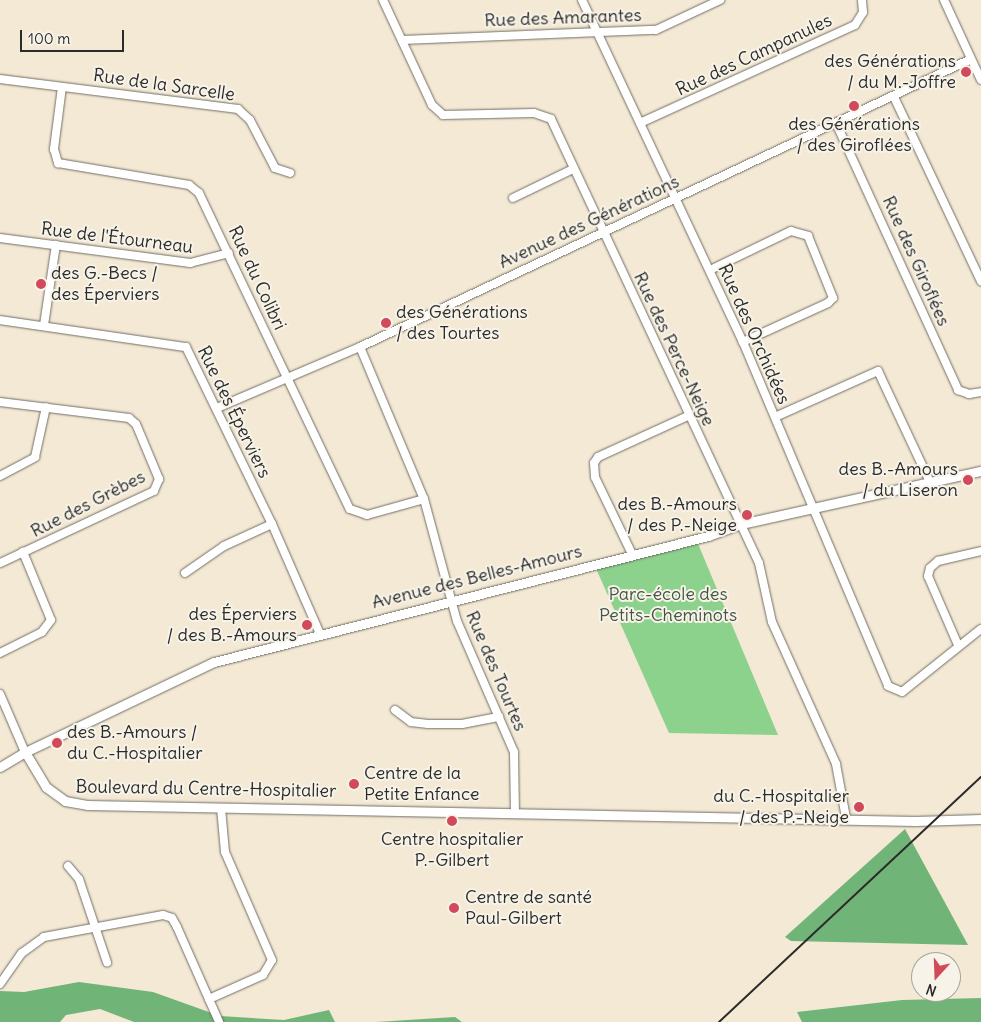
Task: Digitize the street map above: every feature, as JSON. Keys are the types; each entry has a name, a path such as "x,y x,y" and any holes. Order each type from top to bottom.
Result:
{"street":[{"name":"Rue des Perce-Neige","path":"383,0 432,105 443,115 543,115 551,119 688,416 759,564 772,622 836,764 846,818"},
{"name":"Rue des Orchidées","path":"582,0 595,32 676,197 743,342 888,686 902,692 958,646"},
{"name":"Rue des Amarantes","path":"402,40 656,30 720,0"},
{"name":"Rue des Campanules","path":"640,123 855,25 863,12 862,0"},
{"path":"944,0 981,80"},
{"name":"Avenue des Générations","path":"217,408 360,347 603,231 894,97 971,59"},
{"name":"Rue de la Sarcelle","path":"0,79 238,109 250,120 275,168 290,173"},
{"name":"Rue du Colibri","path":"62,87 54,149 58,163 189,185 199,193 229,253 286,379 353,512 366,515 424,499"},
{"path":"894,97 981,280"},
{"name":"Rue des Giroflées","path":"836,123 958,390 969,394 981,392"},
{"path":"513,198 573,169"},
{"path":"710,270 790,231 808,236 833,298 828,303 743,342"},
{"name":"Rue de l'Étourneau","path":"0,238 190,263 229,253"},
{"path":"44,325 56,246"},
{"name":"Rue des Éperviers","path":"0,320 186,347 272,524 320,634"},
{"name":"Rue des Tourtes","path":"360,347 424,499 450,601 516,761 515,813"},
{"path":"775,417 878,371 931,484"},
{"name":"Rue des Grèbes","path":"0,402 46,407 133,421 158,472 158,484 154,491 23,552 50,620 42,632 0,653"},
{"path":"0,476 35,457 46,407"},
{"path":"632,554 595,477 594,463 598,457 688,416"},
{"name":"Avenue des Belles-Amours","path":"0,767 25,752 214,662 708,536 741,524 931,484 981,471"},
{"path":"185,573 224,546 272,524"},
{"path":"981,551 938,561 930,568 928,576 958,646 981,629"},
{"path":"0,563 23,552"},
{"path":"0,694 25,752"},
{"path":"395,710 411,722 428,724 462,724 499,717"},
{"name":"Boulevard du Centre-Hospitalier","path":"25,752 46,787 65,801 87,806 981,819"},
{"path":"209,999 263,975 270,969 272,960 224,852 222,808"},
{"path":"68,866 79,879 107,962"},
{"path":"0,984 22,953 44,937 151,915 172,918 219,1022"}],"green space":[{"name":"Parc-école des Petits-Cheminots","path":"696,539 778,735 669,733 594,564"},
{"path":"905,829 968,945 791,941 785,937"},
{"path":"79,982 153,992 220,1016 284,1020 329,1010 335,1022 134,1022 100,1009 66,1015 60,1022 0,1022 0,991 24,992"},
{"path":"981,998 981,1022 802,1022 797,1012 902,1000 911,1000 911,1002 961,1002 961,999"},
{"path":"455,1017 462,1022 376,1022"}],"railway":[{"path":"719,1022 981,777"}],"place":[{"name":"des Générations / du M.-Joffre","path":"966,72"},
{"name":"des Générations / des Giroflées","path":"854,106"},
{"name":"des G.-Becs / des Éperviers","path":"41,284"},
{"name":"des Générations / des Tourtes","path":"386,323"},
{"name":"des B.-Amours / du Liseron","path":"968,480"},
{"name":"des B.-Amours / des P.-Neige","path":"747,515"},
{"name":"des Éperviers / des B.-Amours","path":"307,625"},
{"name":"des B.-Amours / du C.-Hospitalier","path":"57,743"},
{"name":"Centre de la Petite Enfance","path":"354,784"},
{"name":"du C.-Hospitalier / des P.-Neige","path":"859,807"},
{"name":"Centre hospitalier P.-Gilbert","path":"452,821"},
{"name":"Centre de santé Paul-Gilbert","path":"454,908"}]}
